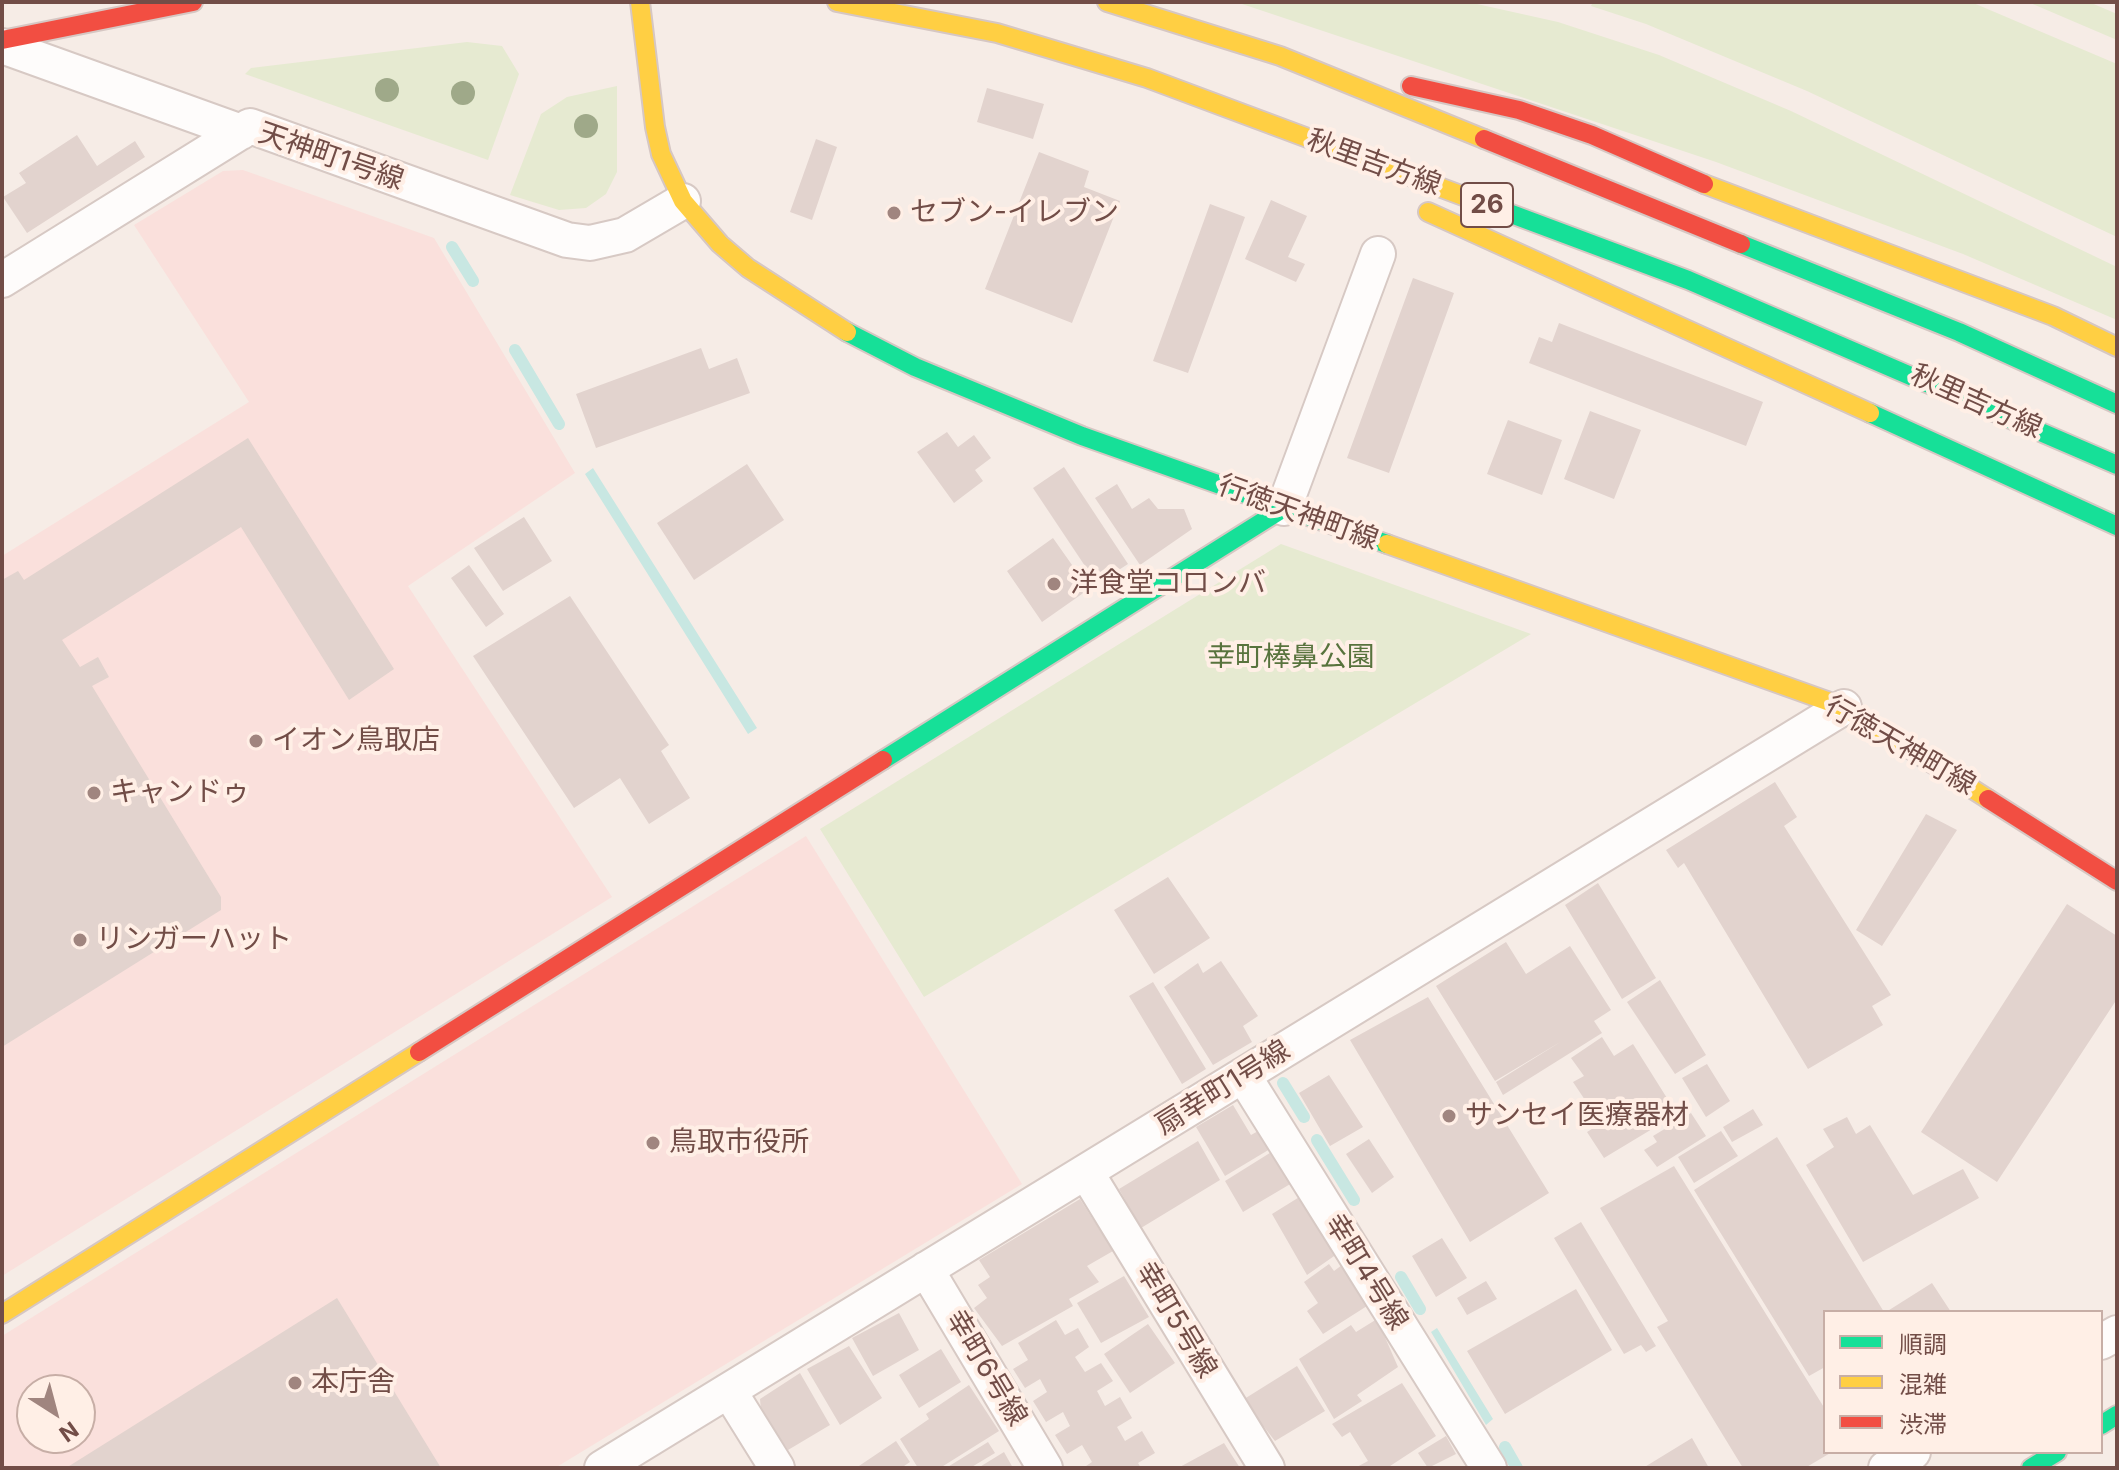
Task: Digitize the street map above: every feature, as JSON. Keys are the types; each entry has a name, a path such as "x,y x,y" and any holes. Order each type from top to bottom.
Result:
{"main road":[{"path":"2,43 193,2"},
{"name":"行徳天神町線","path":"640,2 655,127 666,166 683,201 720,244 785,296 868,345 1011,409 1844,707 2117,881"},
{"name":"秋里吉方線","path":"837,2 997,33 1147,78 1688,280 2117,465"},
{"name":"秋里吉方線","path":"1107,2 1280,56 1959,332 2117,404"},
{"path":"1280,56 1519,110 1578,130 1743,201 2053,316 2117,347"},
{"path":"1147,78 1332,168"},
{"path":"1417,207 2117,526"},
{"path":"2,1314 1284,508"},
{"path":"2031,1468 2054,1454"}],"street":[{"path":"2,43 241,132"},
{"name":"天神町1号線","path":"2,280 250,126 567,240 590,243 625,235 683,201"},
{"path":"1284,508 1378,254"},
{"name":"扇幸町1号線","path":"602,1468 1844,707"},
{"name":"幸町4号線","path":"1243,1075 1489,1468"},
{"name":"幸町5号線","path":"1086,1172 1267,1468"},
{"name":"幸町6号線","path":"926,1269 1045,1468"},
{"path":"729,1391 777,1468"},
{"path":"1886,1468 1910,1454"}],"shaded area":[{"name":"イオン鳥取店","path":"243,170 434,238 575,473 408,586 612,897 2,1276 2,556 249,402 134,225 223,171"},
{"name":"鳥取市役所","path":"806,836 1022,1184 555,1468 2,1468 2,1336"}],"green space":[{"path":"1236,2 1468,2 1558,22 1659,55 1791,111 2117,267 2117,320 1963,254 1716,162"},
{"path":"1593,2 1971,2 2117,64 2117,237 1807,91 1646,24 1591,6"},
{"path":"2028,2 2089,2 2117,14 2117,40"},
{"path":"467,42 502,46 519,74 488,160 245,74 251,68"},
{"path":"617,86 617,172 606,194 586,208 559,210 510,195 541,114 567,97"},
{"name":"幸町棒鼻公園","path":"1281,544 1531,634 924,997 820,829"}],"water":[{"path":"593,468 757,728 748,734 585,474"},
{"path":"1437,1328 1493,1419 1486,1425 1431,1332"}],"building":[{"path":"987,88 1044,104 1033,139 977,122"},
{"path":"77,135 97,166 135,141 145,157 27,233 3,197 26,183 19,173"},
{"path":"816,139 837,147 812,220 790,212"},
{"path":"1039,152 1089,171 1084,187 1120,201 1072,323 985,289"},
{"path":"1271,200 1307,216 1288,257 1305,264 1296,282 1245,259"},
{"path":"1210,204 1245,217 1188,373 1153,361"},
{"path":"1413,278 1454,293 1389,473 1347,458"},
{"path":"1559,323 1763,402 1746,446 1529,363 1539,337 1552,342"},
{"path":"701,348 709,369 737,358 750,393 596,448 576,394"},
{"path":"1590,411 1641,430 1614,499 1564,479"},
{"path":"1508,420 1562,440 1542,495 1487,474"},
{"path":"947,432 958,447 974,435 991,458 975,470 983,481 954,503 917,452"},
{"path":"248,438 394,669 349,700 241,527 62,640 80,667 98,657 109,677 92,686 221,897 221,910 2,1047 2,580 18,571 24,580"},
{"path":"747,464 784,520 694,580 657,523"},
{"path":"1064,467 1128,564 1097,584 1033,488"},
{"path":"1117,484 1132,509 1149,498 1158,509 1184,509 1192,529 1140,565 1095,498"},
{"path":"524,517 552,561 503,591 474,548"},
{"path":"1053,538 1089,589 1042,622 1007,571"},
{"path":"469,565 504,614 486,627 451,578"},
{"path":"570,596 669,745 661,751 690,798 649,824 620,778 574,808 473,656"},
{"path":"1775,782 1797,817 1784,826 1891,995 1872,1006 1883,1025 1808,1069 1684,863 1678,868 1666,850"},
{"path":"1926,814 1957,830 1882,946 1856,930"},
{"path":"1168,877 1210,938 1154,974 1114,910"},
{"path":"1598,883 1656,978 1622,999 1565,905"},
{"path":"2067,904 2117,936 2117,999 1997,1182 1921,1132"},
{"path":"1506,942 1526,974 1570,946 1611,1010 1594,1021 1602,1033 1503,1095 1496,1082 1562,1041 1495,1081 1436,986"},
{"path":"1221,961 1258,1016 1243,1026 1252,1042 1213,1065 1164,987 1198,963 1203,973"},
{"path":"1660,980 1706,1055 1675,1074 1627,1002"},
{"path":"1153,982 1206,1069 1182,1084 1129,996"},
{"name":"サンセイ医療器材","path":"1428,997 1549,1193 1470,1242 1350,1040"},
{"path":"1602,1037 1614,1056 1633,1044 1677,1114 1604,1158 1587,1132 1608,1119 1595,1098 1587,1103 1573,1082 1584,1076 1571,1058"},
{"path":"1707,1064 1730,1101 1706,1117 1682,1078"},
{"path":"1329,1075 1363,1127 1330,1146 1299,1093"},
{"path":"1233,1105 1251,1135 1260,1130 1270,1149 1225,1176 1196,1127"},
{"path":"1753,1109 1763,1125 1732,1142 1723,1127"},
{"path":"1691,1113 1706,1136 1657,1167 1644,1150 1657,1142 1653,1136"},
{"path":"1847,1117 1856,1134 1870,1125 1913,1195 1963,1169 1979,1198 1863,1262 1806,1165 1834,1147 1823,1129"},
{"path":"1721,1131 1738,1156 1694,1183 1678,1157"},
{"path":"1777,1137 1883,1310 1823,1310 1823,1368 1809,1376 1694,1190"},
{"path":"1369,1139 1394,1177 1372,1193 1346,1154"},
{"path":"1198,1141 1220,1180 1141,1228 1119,1189"},
{"path":"1273,1151 1292,1183 1243,1212 1225,1181"},
{"path":"1674,1166 1823,1406 1823,1454 1829,1454 1805,1468 1743,1468 1657,1327 1668,1321 1600,1208"},
{"path":"1301,1196 1337,1254 1307,1275 1272,1214"},
{"path":"1080,1199 1113,1251 1087,1266 1099,1282 1069,1299 1073,1306 1002,1346 974,1308 987,1298 978,1285 990,1277 979,1260"},
{"path":"1581,1222 1656,1346 1646,1352 1641,1345 1624,1354 1554,1238"},
{"path":"1442,1238 1467,1278 1436,1297 1412,1256"},
{"path":"1329,1264 1334,1271 1342,1265 1367,1306 1323,1334 1307,1311 1318,1303 1304,1282"},
{"path":"1124,1276 1149,1317 1101,1343 1077,1303"},
{"path":"1486,1281 1497,1299 1467,1315 1457,1298"},
{"path":"1932,1283 1950,1310 1889,1310"},
{"path":"1576,1289 1612,1350 1505,1414 1467,1351"},
{"name":"本庁舎","path":"337,1298 441,1468 66,1468 88,1454 96,1454 96,1449"},
{"path":"899,1313 919,1350 873,1376 852,1338"},
{"path":"1377,1319 1398,1367 1357,1395 1362,1401 1334,1419 1299,1359 1351,1325 1356,1332"},
{"path":"1056,1320 1065,1335 1078,1328 1089,1347 1075,1357 1085,1372 1101,1363 1113,1381 1097,1391 1105,1406 1120,1397 1132,1418 1117,1427 1125,1441 1142,1431 1155,1453 1138,1463 1141,1468 1083,1468 1092,1462 1082,1445 1067,1454 1055,1435 1070,1426 1063,1412 1046,1422 1033,1401 1047,1392 1040,1379 1025,1388 1013,1369 1028,1360 1018,1343"},
{"path":"1148,1324 1175,1363 1130,1393 1104,1354"},
{"path":"849,1346 882,1398 840,1425 807,1369"},
{"path":"941,1349 961,1382 919,1408 899,1375"},
{"path":"1297,1366 1325,1411 1275,1441 1264,1427 1258,1431 1241,1401"},
{"path":"800,1373 830,1425 788,1450 761,1410 760,1399"},
{"path":"1402,1383 1436,1436 1387,1468 1355,1468 1368,1461 1350,1432 1342,1437 1332,1424"},
{"path":"969,1385 999,1431 940,1468 918,1468 900,1439 929,1419 926,1414"},
{"path":"1446,1436 1456,1454 1428,1468 1418,1453"},
{"path":"1692,1438 1709,1468 1643,1468"},
{"path":"896,1441 910,1462 901,1468 856,1468"},
{"path":"988,1442 995,1453 970,1468 946,1468"},
{"path":"1224,1443 1240,1468 1178,1468"},
{"path":"1004,1452 1013,1468 978,1468"}],"waterway":[{"path":"452,247 473,281"},
{"path":"515,350 559,424"},
{"path":"1283,1083 1304,1117"},
{"path":"1317,1140 1354,1200"},
{"path":"1401,1277 1420,1309"},
{"path":"1505,1447 1517,1468"}],"traffic: fast":[{"path":"1490,206 1688,280 2117,465"},
{"path":"1741,244 1959,332 2117,404"},
{"path":"847,332 915,367 1082,436 1387,544"},
{"path":"1870,413 2117,526"},
{"path":"883,760 1284,508"},
{"path":"2103,1424 2117,1415"},
{"path":"2031,1468 2054,1454"}],"traffic: slow":[{"path":"640,2 655,127 661,154 683,201 720,244 748,268 847,332"},
{"path":"837,2 997,33 1147,78 1490,206"},
{"path":"1107,2 1280,56 1484,139"},
{"path":"1704,184 2053,316 2117,347"},
{"path":"1428,212 1870,413"},
{"path":"1387,544 1844,707 1988,799"},
{"path":"2,1314 419,1052"}],"traffic: jam":[{"path":"2,40 193,2"},
{"path":"1411,86 1519,110 1592,135 1704,184"},
{"path":"1484,139 1741,244"},
{"path":"419,1052 883,760"},
{"path":"1988,799 2117,881"}],"place":[{"name":"セブン-イレブン","path":"894,213"},
{"name":"洋食堂コロンバ","path":"1054,584"},
{"name":"イオン鳥取店","path":"256,741"},
{"name":"キャンドゥ","path":"94,793"},
{"name":"リンガーハット","path":"80,940"},
{"name":"サンセイ医療器材","path":"1449,1116"},
{"name":"鳥取市役所","path":"653,1143"},
{"name":"本庁舎","path":"295,1383"}]}
